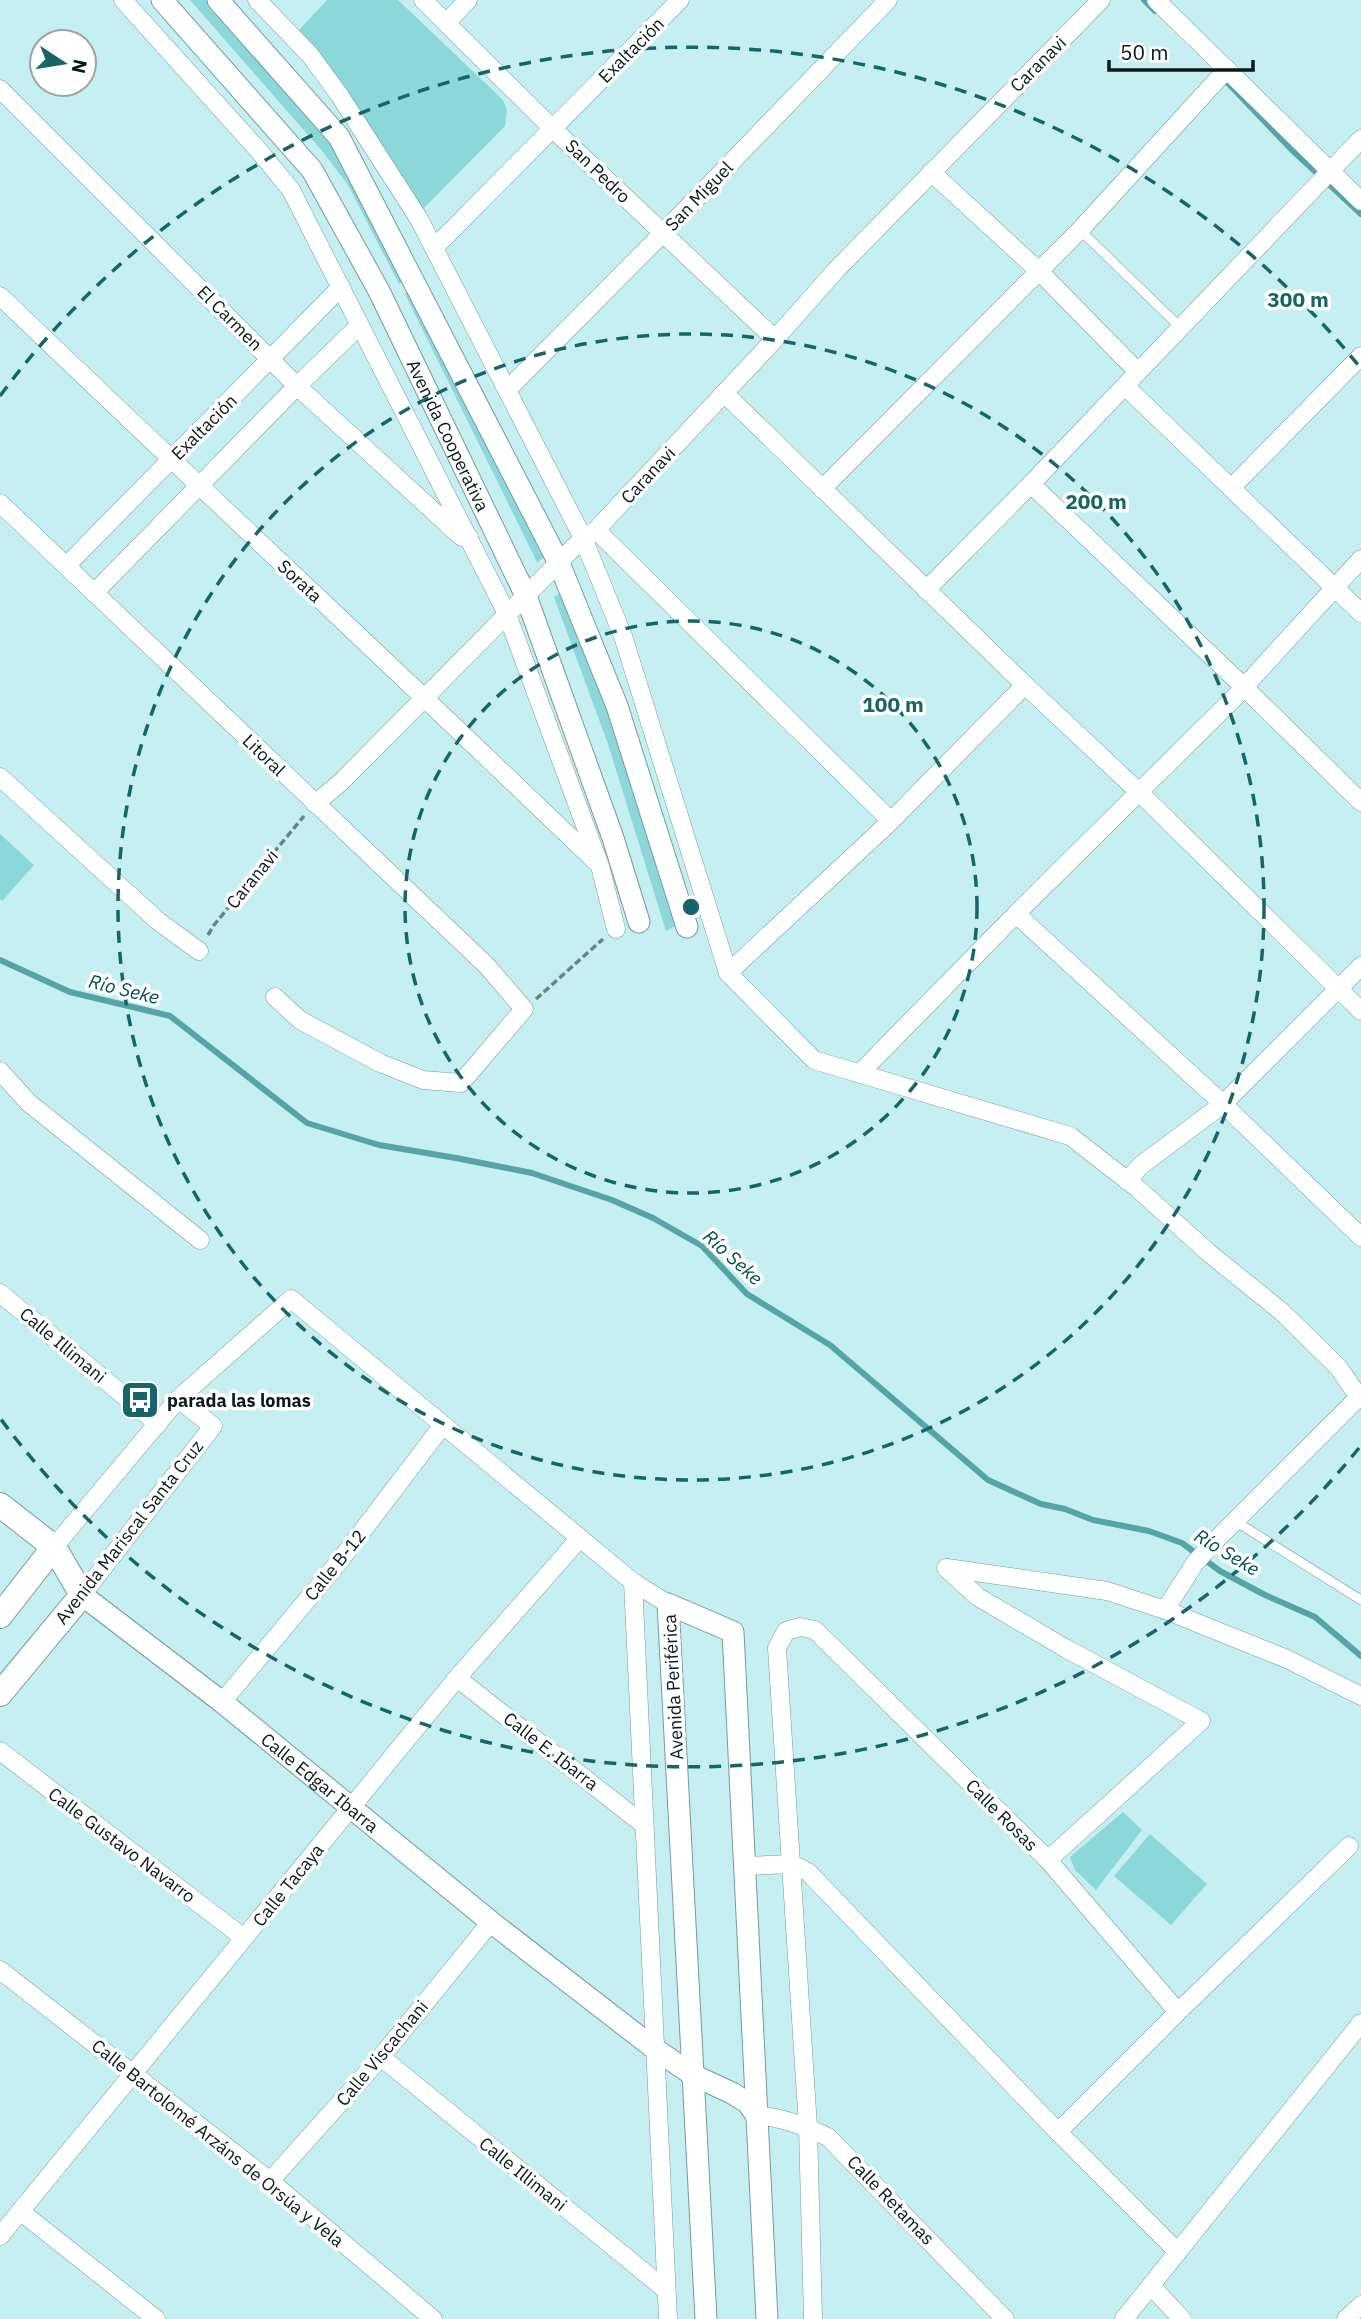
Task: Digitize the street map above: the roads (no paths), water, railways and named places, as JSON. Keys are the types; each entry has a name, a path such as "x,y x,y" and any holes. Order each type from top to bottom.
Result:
{"main road":[{"name":"Calle Edgar Ibarra","path":"0,1505 54,1548 82,1595"},
{"path":"0,1616 54,1548"},
{"name":"Avenida Mariscal Santa Cruz","path":"0,1694 82,1595"}],"street":[{"path":"123,0 259,151 290,190 507,614 600,866 616,929"},
{"name":"Avenida Cooperativa","path":"162,0 312,170 379,291 526,596 613,838 639,922"},
{"path":"218,0 339,137 559,563 617,705 687,927"},
{"path":"257,0 310,55 412,207 507,390 589,534 728,974 814,1060 1070,1136 1282,1312 1338,1367 1360,1396 1212,1544 1195,1563 1165,1610"},
{"name":"San Pedro","path":"423,0 775,339"},
{"path":"447,22 468,0"},
{"name":"Exaltación","path":"433,248 680,0"},
{"name":"San Miguel","path":"507,390 888,0"},
{"name":"Caranavi","path":"315,804 342,781 589,534 775,339 837,269 1101,0"},
{"path":"1156,0 1361,201"},
{"path":"822,489 1080,230 1227,69"},
{"name":"El Carmen","path":"0,89 298,386 455,531 462,537 469,537"},
{"path":"926,590 1361,139"},
{"path":"931,172 1039,271 1138,372"},
{"name":"Exaltación","path":"66,566 341,287"},
{"name":"Sorata","path":"0,296 600,866"},
{"path":"94,593 359,326"},
{"path":"1231,488 1361,356"},
{"path":"1125,386 1361,613"},
{"path":"724,393 1140,793 1361,1011"},
{"path":"1031,484 1361,802"},
{"name":"Litoral","path":"0,503 488,967 524,1009 461,1083 423,1080 380,1063 300,1020 275,998"},
{"path":"589,534 891,821"},
{"path":"861,1072 1244,687 1361,559"},
{"path":"728,974 891,821 1025,685"},
{"path":"0,777 158,921 199,951"},
{"path":"1016,914 1223,1104 1361,1237"},
{"path":"1127,1181 1140,1166 1223,1104 1361,966"},
{"path":"0,1071 29,1103 200,1240"},
{"name":"Calle Illimani","path":"0,1293 158,1424"},
{"path":"54,1548 178,1399 291,1299 633,1582 668,1604"},
{"name":"Avenida Mariscal Santa Cruz","path":"82,1595 213,1426 178,1399"},
{"name":"Calle B-12","path":"222,1702 338,1563 443,1425"},
{"name":"Calle Tacaya","path":"0,2236 457,1678 580,1538"},
{"path":"1048,1860 1201,1721 1065,1648 978,1597 946,1568 1107,1591 1165,1610 1287,1659 1361,1696"},
{"path":"633,1582 668,2319"},
{"name":"Calle Edgar Ibarra","path":"82,1595 222,1702 491,1922 655,2049 693,2075 748,2103 756,2115"},
{"name":"Avenida Periférica","path":"706,2319 668,1604 733,1632 766,2319"},
{"name":"Calle Rosas","path":"792,1864 777,1648 786,1631 800,1627 815,1630 1048,1860 1178,2012"},
{"name":"Calle E. Ibarra","path":"457,1678 645,1825"},
{"name":"Calle Gustavo Navarro","path":"0,1751 244,1938"},
{"path":"1058,2132 1349,1846"},
{"path":"792,1864 808,2127 813,2319"},
{"path":"744,1866 792,1864 816,1879 1058,2132 1178,2252"},
{"name":"Calle Viscachani","path":"270,2181 381,2057 491,1922"},
{"name":"Calle Bartolomé Arzáns de Orsúa y Vela","path":"0,1970 270,2181 433,2319"},
{"path":"1124,2319 1361,2023"},
{"name":"Calle Illimani","path":"381,2057 666,2290"},
{"name":"Calle Retamas","path":"756,2115 775,2117 808,2127 828,2137 1005,2319"},
{"path":"20,2211 156,2319"},
{"path":"1151,2286 1182,2319"},
{"path":"1346,2319 1361,2305"}],"lane":[{"path":"1080,230 1181,328"},
{"path":"1235,1521 1361,1601"}],"waterway":[{"path":"1144,0 1155,11"},
{"path":"1225,80 1291,149 1361,214"},
{"name":"Río Seke","path":"0,960 70,992 170,1016 307,1123 379,1145 532,1173 612,1200 653,1218 702,1246 747,1294 830,1345 988,1480 1041,1504 1065,1509 1093,1520 1149,1531 1182,1543 1220,1571 1315,1617 1361,1656"}],"place":[{"name":"parada las lomas","path":"140,1400"}]}
